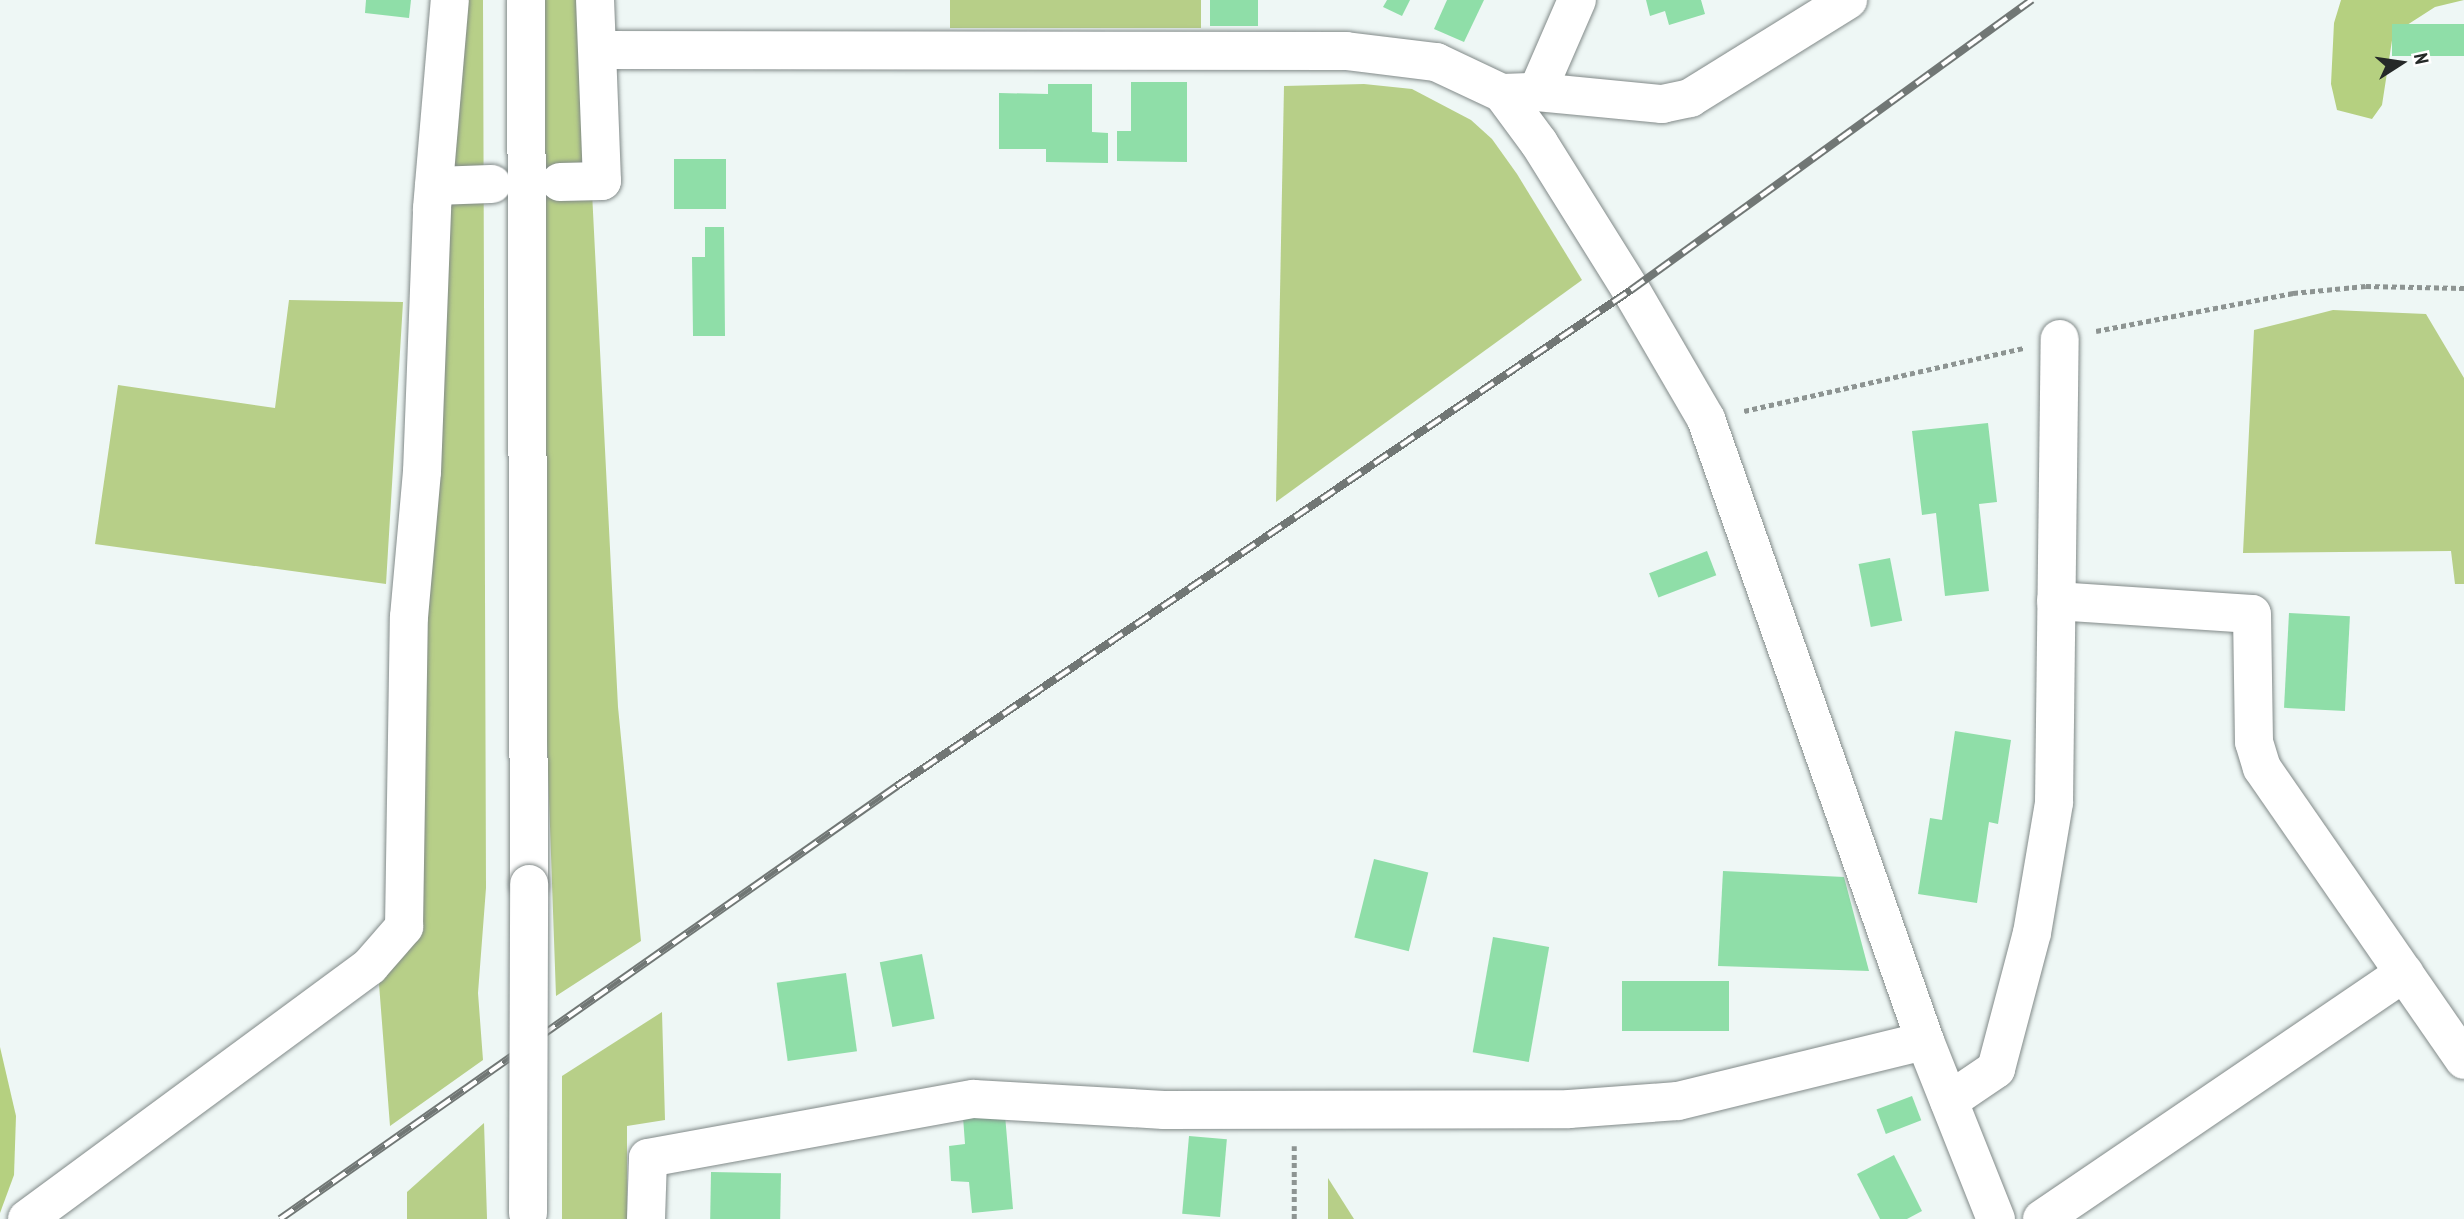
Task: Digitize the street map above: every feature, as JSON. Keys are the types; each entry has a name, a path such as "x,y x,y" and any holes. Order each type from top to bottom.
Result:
{"street":[{"path":"27,1219 370,966 404,927 409,617 422,472 434,186 450,0"},
{"path":"526,0 528,1216"},
{"path":"560,182 602,181 595,0"},
{"path":"1519,93 1577,0"},
{"path":"599,50 1346,51 1436,62 1519,93 1662,104 1690,98 1848,0"},
{"path":"1519,93 1706,419 1925,1041 1996,1219"},
{"path":"434,186 492,184"},
{"path":"1949,1101 1996,1069 2032,933 2054,803 2060,340"},
{"path":"2056,601 2252,614 2253,742 2262,768 2464,1060"},
{"path":"2042,1219 2404,973"},
{"path":"646,1219 648,1158 974,1099 1164,1110 1294,1107 1569,1109 1678,1101 1925,1041"}],"path":[{"path":"1294,1107 1294,1219"}],"green space":[{"path":"462,0 483,0 486,888 478,993 483,1060 390,1126 379,984 411,945 418,634"},
{"path":"543,0 581,0 591,168 543,171"},
{"path":"950,0 1201,0 1201,28 950,28"},
{"path":"2341,0 2464,0 2435,7 2393,34 2382,105 2372,119 2337,110 2331,84 2334,23"},
{"path":"1364,84 1412,89 1471,120 1492,139 1517,174 1582,280 1276,502 1284,86"},
{"path":"545,191 592,192 618,707 641,941 556,996 547,741"},
{"path":"289,300 403,302 386,584 95,544 118,385 275,408"},
{"path":"2333,310 2426,314 2464,378 2464,584 2455,584 2451,551 2243,553 2254,330"},
{"path":"662,1012 665,1120 627,1126 627,1219 562,1219 562,1076"},
{"path":"0,1047 16,1116 14,1175 0,1213"},
{"path":"484,1123 487,1219 407,1219 407,1192"},
{"path":"1328,1178 1354,1219 1328,1219"}],"building":[{"path":"366,0 411,0 409,18 365,13"},
{"path":"1210,0 1258,0 1258,26 1210,26"},
{"path":"1387,0 1410,0 1402,16 1383,7"},
{"path":"1447,0 1484,0 1464,42 1434,29"},
{"path":"1646,0 1701,0 1705,14 1669,25 1665,11 1650,16"},
{"path":"2392,24 2464,24 2464,56 2392,56"},
{"path":"1131,82 1187,82 1187,162 1117,161 1117,131 1131,131"},
{"path":"1048,84 1092,84 1092,132 1108,133 1108,163 1046,162 1046,149 999,149 999,93 1048,94"},
{"path":"674,159 726,159 726,209 674,209"},
{"path":"705,227 724,227 725,336 693,336 692,257 705,257"},
{"path":"1988,423 1997,502 1979,504 1989,591 1945,596 1936,513 1922,515 1912,431"},
{"path":"1707,551 1716,575 1658,597 1649,573"},
{"path":"1890,558 1902,621 1871,627 1859,564"},
{"path":"2289,613 2350,616 2345,711 2284,708"},
{"path":"1955,731 2011,740 1998,824 1989,822 1977,903 1918,894 1930,818 1942,820"},
{"path":"1374,859 1428,873 1409,951 1354,938"},
{"path":"1723,871 1844,877 1869,971 1718,966"},
{"path":"1493,937 1549,947 1529,1062 1473,1052"},
{"path":"922,954 935,1019 892,1027 880,962"},
{"path":"846,973 857,1051 788,1061 777,983"},
{"path":"1622,981 1729,981 1729,1031 1622,1031"},
{"path":"1912,1096 1921,1120 1886,1134 1877,1110"},
{"path":"1005,1115 1013,1209 972,1213 969,1182 951,1181 949,1146 965,1144 963,1117"},
{"path":"1189,1136 1227,1139 1220,1217 1182,1214"},
{"path":"1894,1155 1922,1211 1907,1219 1880,1219 1857,1174"},
{"path":"711,1172 781,1173 780,1219 710,1219"}],"railway":[{"path":"280,1219 897,786 1631,290 2032,0"}]}
